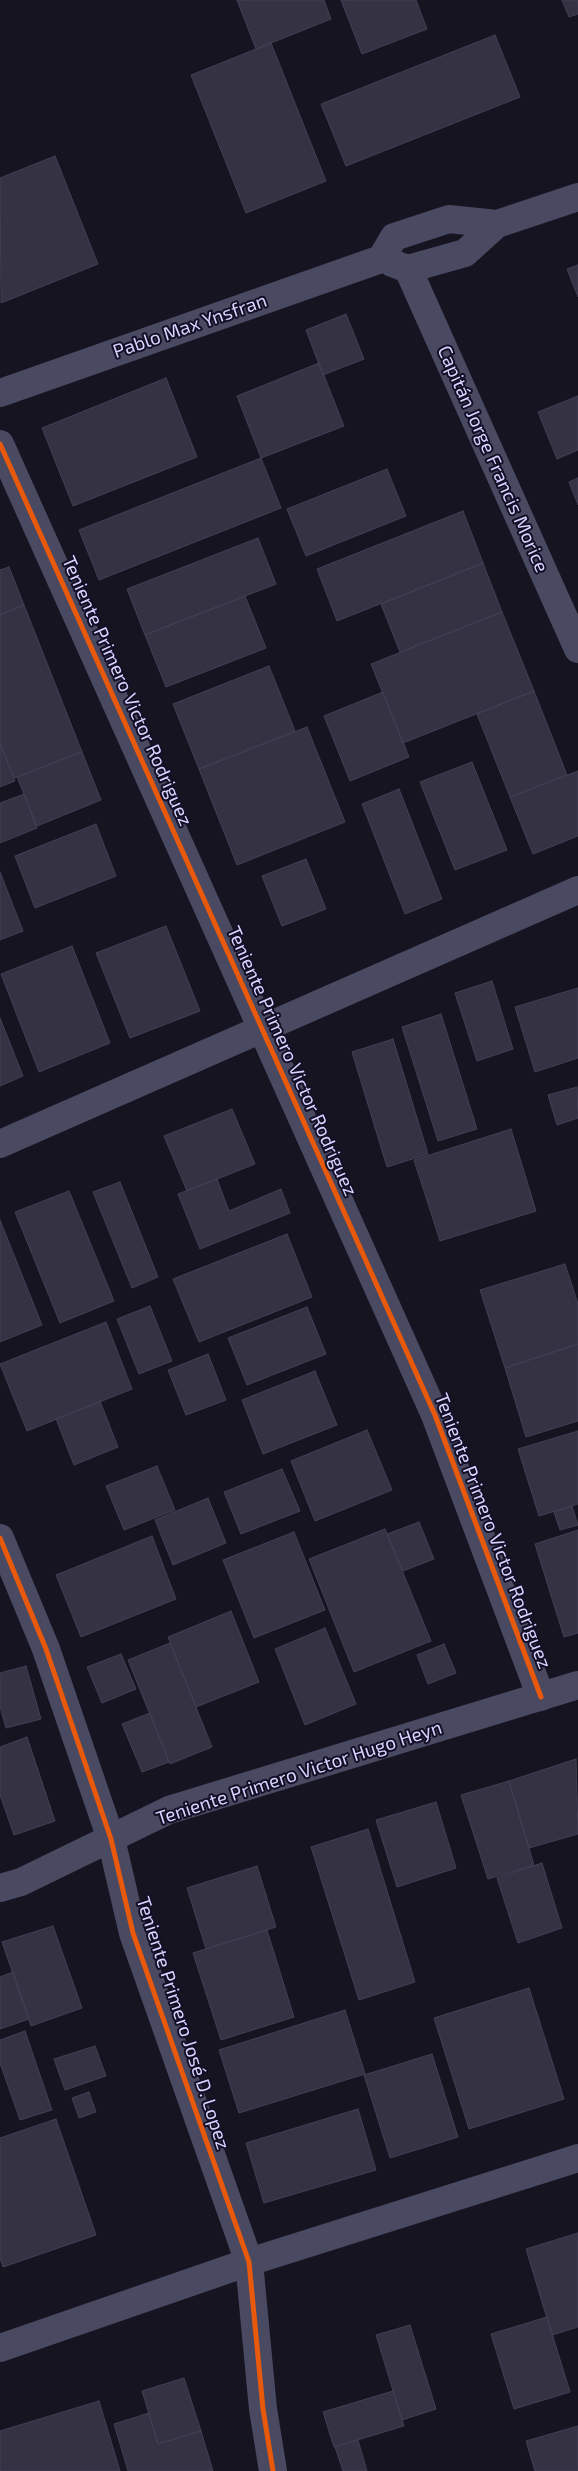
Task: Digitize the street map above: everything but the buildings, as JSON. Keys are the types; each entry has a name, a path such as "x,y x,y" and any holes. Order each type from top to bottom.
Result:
{"street":[{"path":"497,224 449,219 394,237 381,259 408,269 465,253 497,224 578,197"},
{"name":"Pablo Max Ynsfran","path":"0,393 381,259"},
{"name":"Capitán Jorge Francis Morice","path":"408,269 578,649"},
{"name":"Teniente Primero Victor Rodriguez","path":"0,444 435,1415 541,1697"},
{"path":"0,1144 260,1028 578,890"},
{"name":"Teniente Primero José D. Lopez","path":"0,1538 46,1649 111,1839 133,1933 249,2262 263,2409 272,2471"},
{"name":"Teniente Primero Victor Hugo Heyn","path":"0,1888 21,1882 169,1810 578,1685"},
{"path":"0,2348 249,2262 578,2158"}],"cycle path":[{"path":"0,444 435,1415 541,1697"},
{"path":"0,1538 46,1649 111,1839 133,1933 249,2262 263,2409 273,2471"}]}
